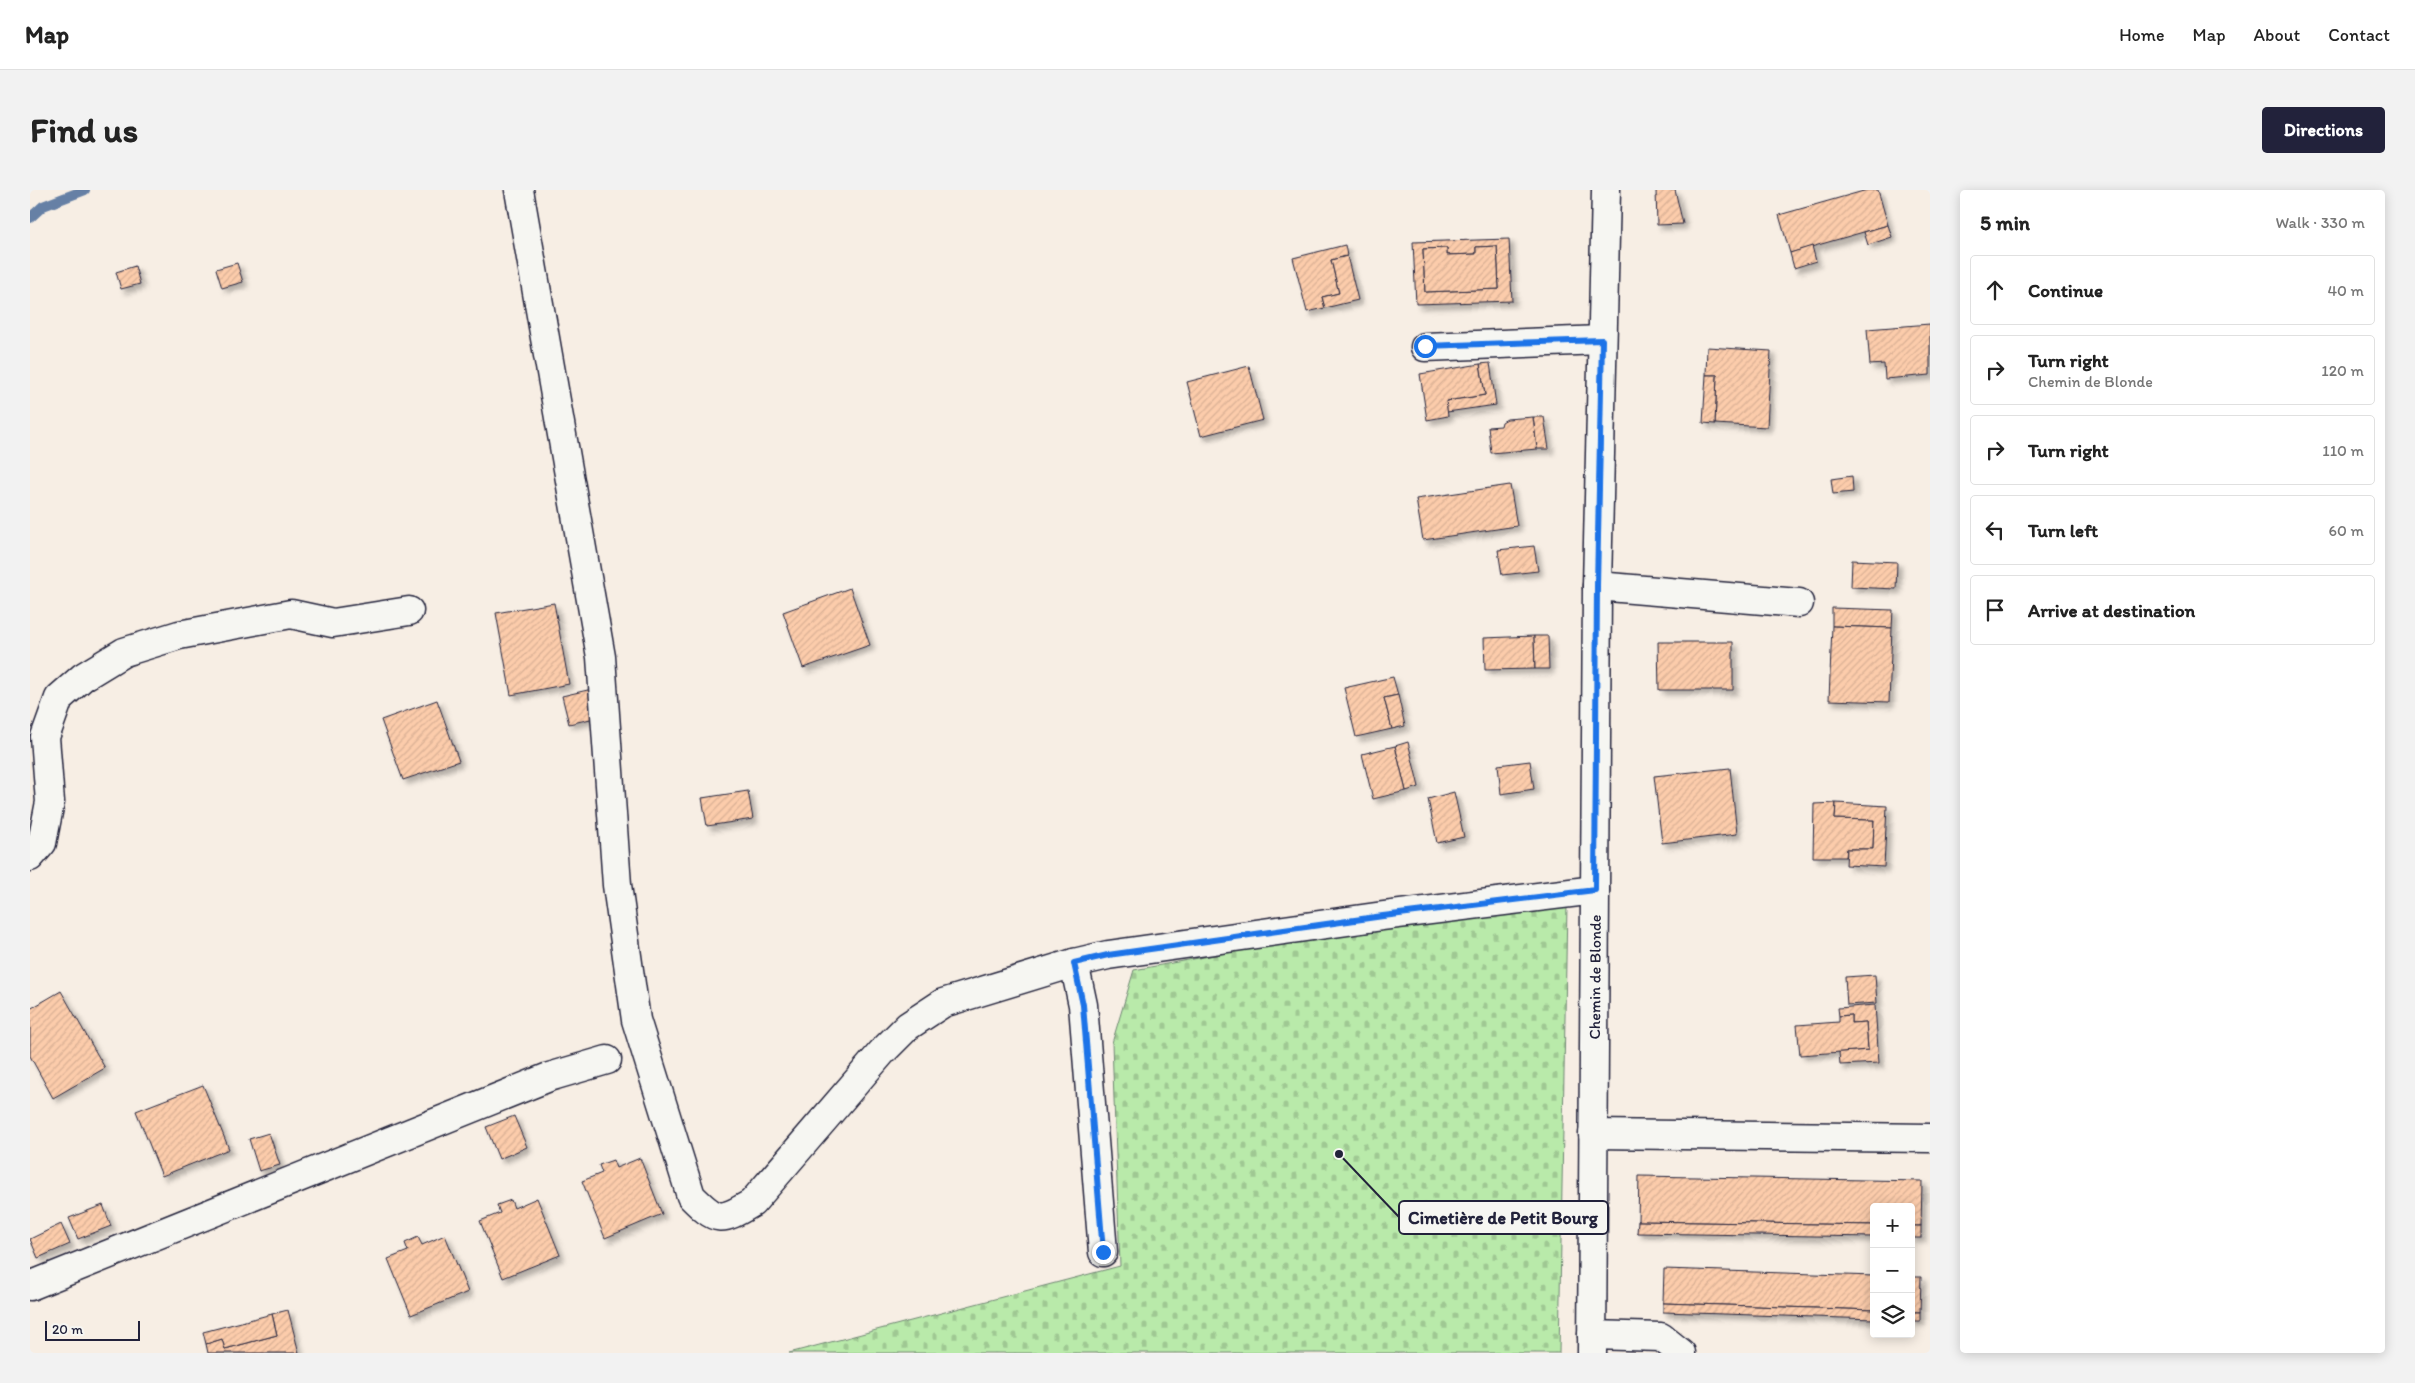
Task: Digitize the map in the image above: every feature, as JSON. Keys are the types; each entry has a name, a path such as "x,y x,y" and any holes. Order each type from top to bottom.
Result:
{"street":[{"path":"519,190 601,657 617,885 636,1020 690,1196 710,1215 728,1217 752,1204 882,1052 908,1026 943,1003 1074,963 1108,955 1373,917 1595,890"},
{"name":"Chemin de Blonde","path":"1592,1344 1597,586 1606,190"},
{"path":"1425,346 1602,340"},
{"path":"1597,586 1799,603"},
{"path":"30,857 42,843 50,802 45,737 60,698 83,677 124,652 179,635 291,614 333,623 409,611"},
{"path":"1074,963 1083,1005 1103,1252"},
{"path":"30,1286 549,1077 607,1060"},
{"path":"1593,1134 1930,1138"},
{"path":"1592,1344 1661,1337 1682,1353"}],"green space":[{"path":"1567,905 1559,1353 789,1353 1120,1266 1112,1043 1134,970 1296,940"}],"building":[{"path":"1656,190 1675,190 1683,224 1657,225"},
{"path":"1867,190 1878,190 1888,225 1790,253 1779,215"},
{"path":"1888,225 1892,237 1868,245 1864,232"},
{"path":"1509,239 1512,301 1416,304 1413,242","holes":["1497,246 1499,289 1425,292 1423,249 1447,248 1447,255 1476,254 1476,247"]},
{"path":"1345,245 1347,256 1331,260 1339,293 1322,297 1325,308 1307,312 1293,258"},
{"path":"1497,246 1499,289 1425,292 1423,249 1447,248 1447,255 1476,254 1476,247"},
{"path":"1812,246 1816,261 1794,268 1790,253"},
{"path":"1347,256 1358,300 1325,308 1322,297 1339,293 1331,260"},
{"path":"237,263 243,282 222,288 216,269"},
{"path":"135,266 140,284 121,289 116,272"},
{"path":"1930,324 1930,375 1885,379 1884,364 1870,365 1867,329"},
{"path":"1707,347 1771,351 1767,427 1715,424 1717,375 1706,375"},
{"path":"1490,363 1496,405 1447,412 1446,401 1485,395 1480,364"},
{"path":"1480,364 1485,395 1446,401 1448,416 1427,420 1420,374"},
{"path":"1249,366 1263,420 1201,436 1187,382"},
{"path":"1706,375 1717,375 1715,424 1703,423"},
{"path":"1533,417 1544,417 1549,449 1537,449"},
{"path":"1533,417 1537,449 1491,453 1488,427 1501,426 1502,422 1507,419"},
{"path":"1852,476 1853,492 1833,494 1831,479"},
{"path":"1510,485 1517,526 1423,540 1416,499"},
{"path":"1534,546 1538,571 1502,575 1498,550"},
{"path":"1852,560 1897,562 1896,589 1851,587"},
{"path":"850,588 870,645 803,668 783,612"},
{"path":"554,603 569,684 511,695 496,613"},
{"path":"1832,608 1893,610 1892,628 1832,626"},
{"path":"1832,626 1892,628 1889,702 1829,700"},
{"path":"1534,636 1535,669 1485,670 1484,638"},
{"path":"1534,636 1548,636 1549,669 1535,669"},
{"path":"1658,642 1733,642 1733,690 1659,690"},
{"path":"1393,677 1398,695 1384,698 1392,729 1356,737 1344,688"},
{"path":"592,689 599,717 569,724 562,696"},
{"path":"1398,695 1405,726 1392,729 1384,698"},
{"path":"437,700 459,761 403,780 381,720"},
{"path":"1408,742 1419,787 1406,791 1395,746"},
{"path":"1395,746 1406,791 1373,799 1362,754"},
{"path":"1530,761 1534,789 1501,794 1498,765"},
{"path":"1730,768 1737,834 1662,843 1654,776"},
{"path":"748,791 753,819 707,826 702,798"},
{"path":"1454,792 1464,837 1437,843 1428,799"},
{"path":"1836,803 1835,819 1874,820 1873,849 1847,849 1846,857 1813,857 1814,804"},
{"path":"1836,803 1887,806 1884,867 1846,865 1847,849 1873,849 1874,820 1835,819"},
{"path":"1875,975 1877,1003 1847,1005 1845,977"},
{"path":"61,991 105,1068 53,1098 30,1056 30,1009"},
{"path":"1875,1005 1879,1063 1840,1065 1839,1052 1868,1050 1866,1022 1851,1023 1851,1015 1839,1016 1838,1008"},
{"path":"1851,1015 1851,1023 1866,1022 1868,1050 1800,1055 1797,1025 1839,1022 1839,1016"},
{"path":"203,1085 229,1149 162,1176 136,1111"},
{"path":"514,1116 527,1147 499,1159 486,1127"},
{"path":"269,1133 280,1165 259,1171 249,1139"},
{"path":"640,1158 662,1214 605,1238 582,1181 602,1173 599,1165 613,1160 616,1168"},
{"path":"1639,1176 1922,1181 1921,1226 1915,1226 1915,1203 1870,1203 1870,1225 1638,1221"},
{"path":"537,1198 560,1255 503,1278 480,1221 500,1213 497,1205 511,1200 514,1208"},
{"path":"103,1205 111,1226 78,1239 69,1218"},
{"path":"1638,1221 1870,1225 1870,1237 1637,1233"},
{"path":"61,1224 70,1244 38,1258 30,1239"},
{"path":"1915,1226 1921,1226 1921,1238 1915,1238"},
{"path":"445,1235 468,1292 411,1315 388,1259 408,1251 405,1243 418,1237 422,1245"},
{"path":"1664,1269 1870,1276 1870,1310 1663,1303"},
{"path":"1915,1277 1921,1277 1920,1312 1915,1312"},
{"path":"1663,1303 1870,1310 1870,1319 1663,1312"},
{"path":"288,1310 299,1353 208,1353 206,1344 222,1339 225,1349 277,1335 272,1314"},
{"path":"1915,1312 1920,1312 1920,1321 1915,1321"},
{"path":"272,1314 277,1335 225,1349 222,1339 206,1344 203,1332"}],"waterway":[{"path":"30,218 43,206 85,190"}],"place":[{"name":"Cimetière de Petit Bourg","path":"1339,1154"}],"route":[{"path":"1103,1252 1083,1005 1074,963 1108,955 1383,916 1595,890 1597,586 1602,340 1425,346"}]}
